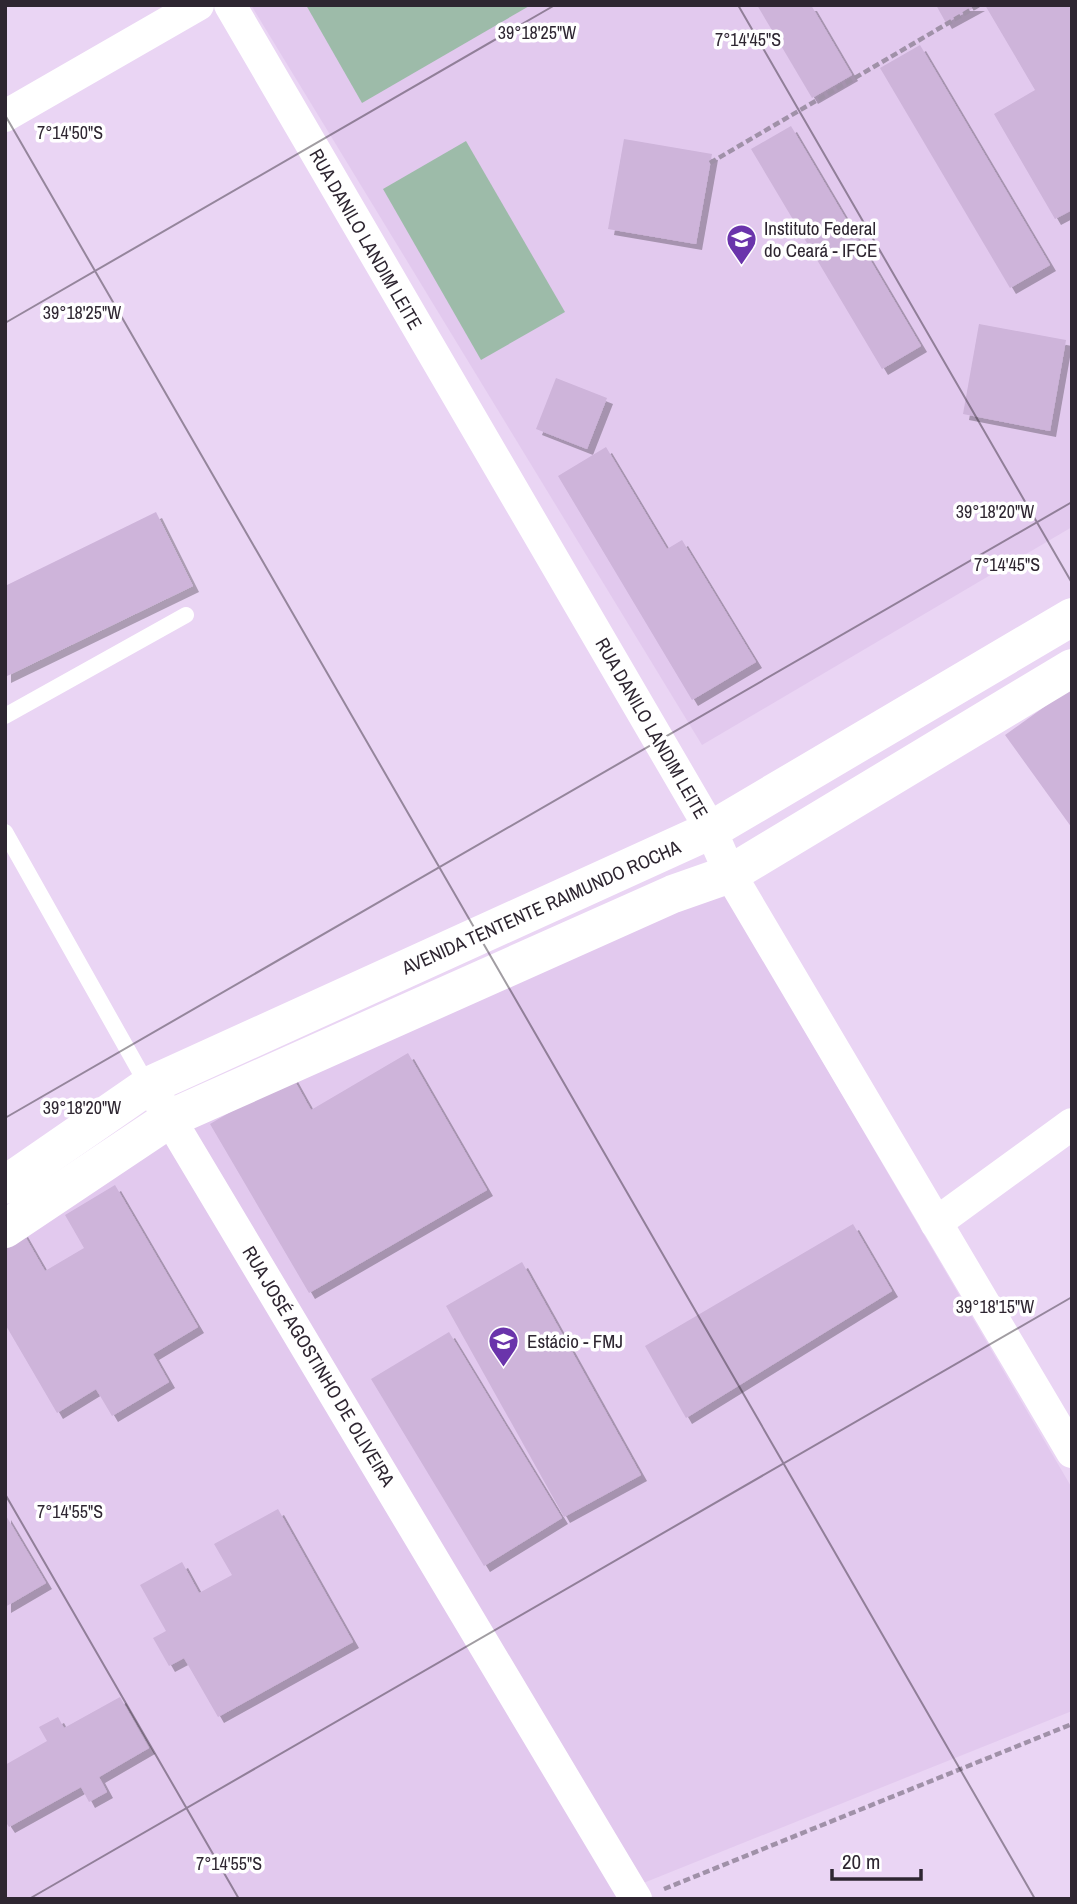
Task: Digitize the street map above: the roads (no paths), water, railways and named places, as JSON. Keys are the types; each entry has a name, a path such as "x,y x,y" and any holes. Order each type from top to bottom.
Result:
{"street":[{"path":"5,116 198,5"},
{"name":"RUA DANILO LANDIM LEITE","path":"230,5 711,830 730,874 1072,1452"},
{"name":"AVENIDA TENTENTE RAIMUNDO ROCHA","path":"5,1185 148,1086 711,830 1072,617"},
{"path":"5,1230 171,1118 674,894 730,874 1072,668"},
{"name":"RUA JOSÉ AGOSTINHO DE OLIVEIRA","path":"148,1086 171,1118 644,1896"},
{"path":"936,1223 1072,1124"}],"lane":[{"path":"5,716 186,615"},
{"name":"RUA JOSÉ AGOSTINHO DE OLIVEIRA","path":"5,832 148,1086"}],"place":[{"name":"Instituto Federal do Ceará - IFCE","path":"741,266"},
{"name":"Estácio - FMJ","path":"504,1368"}]}
